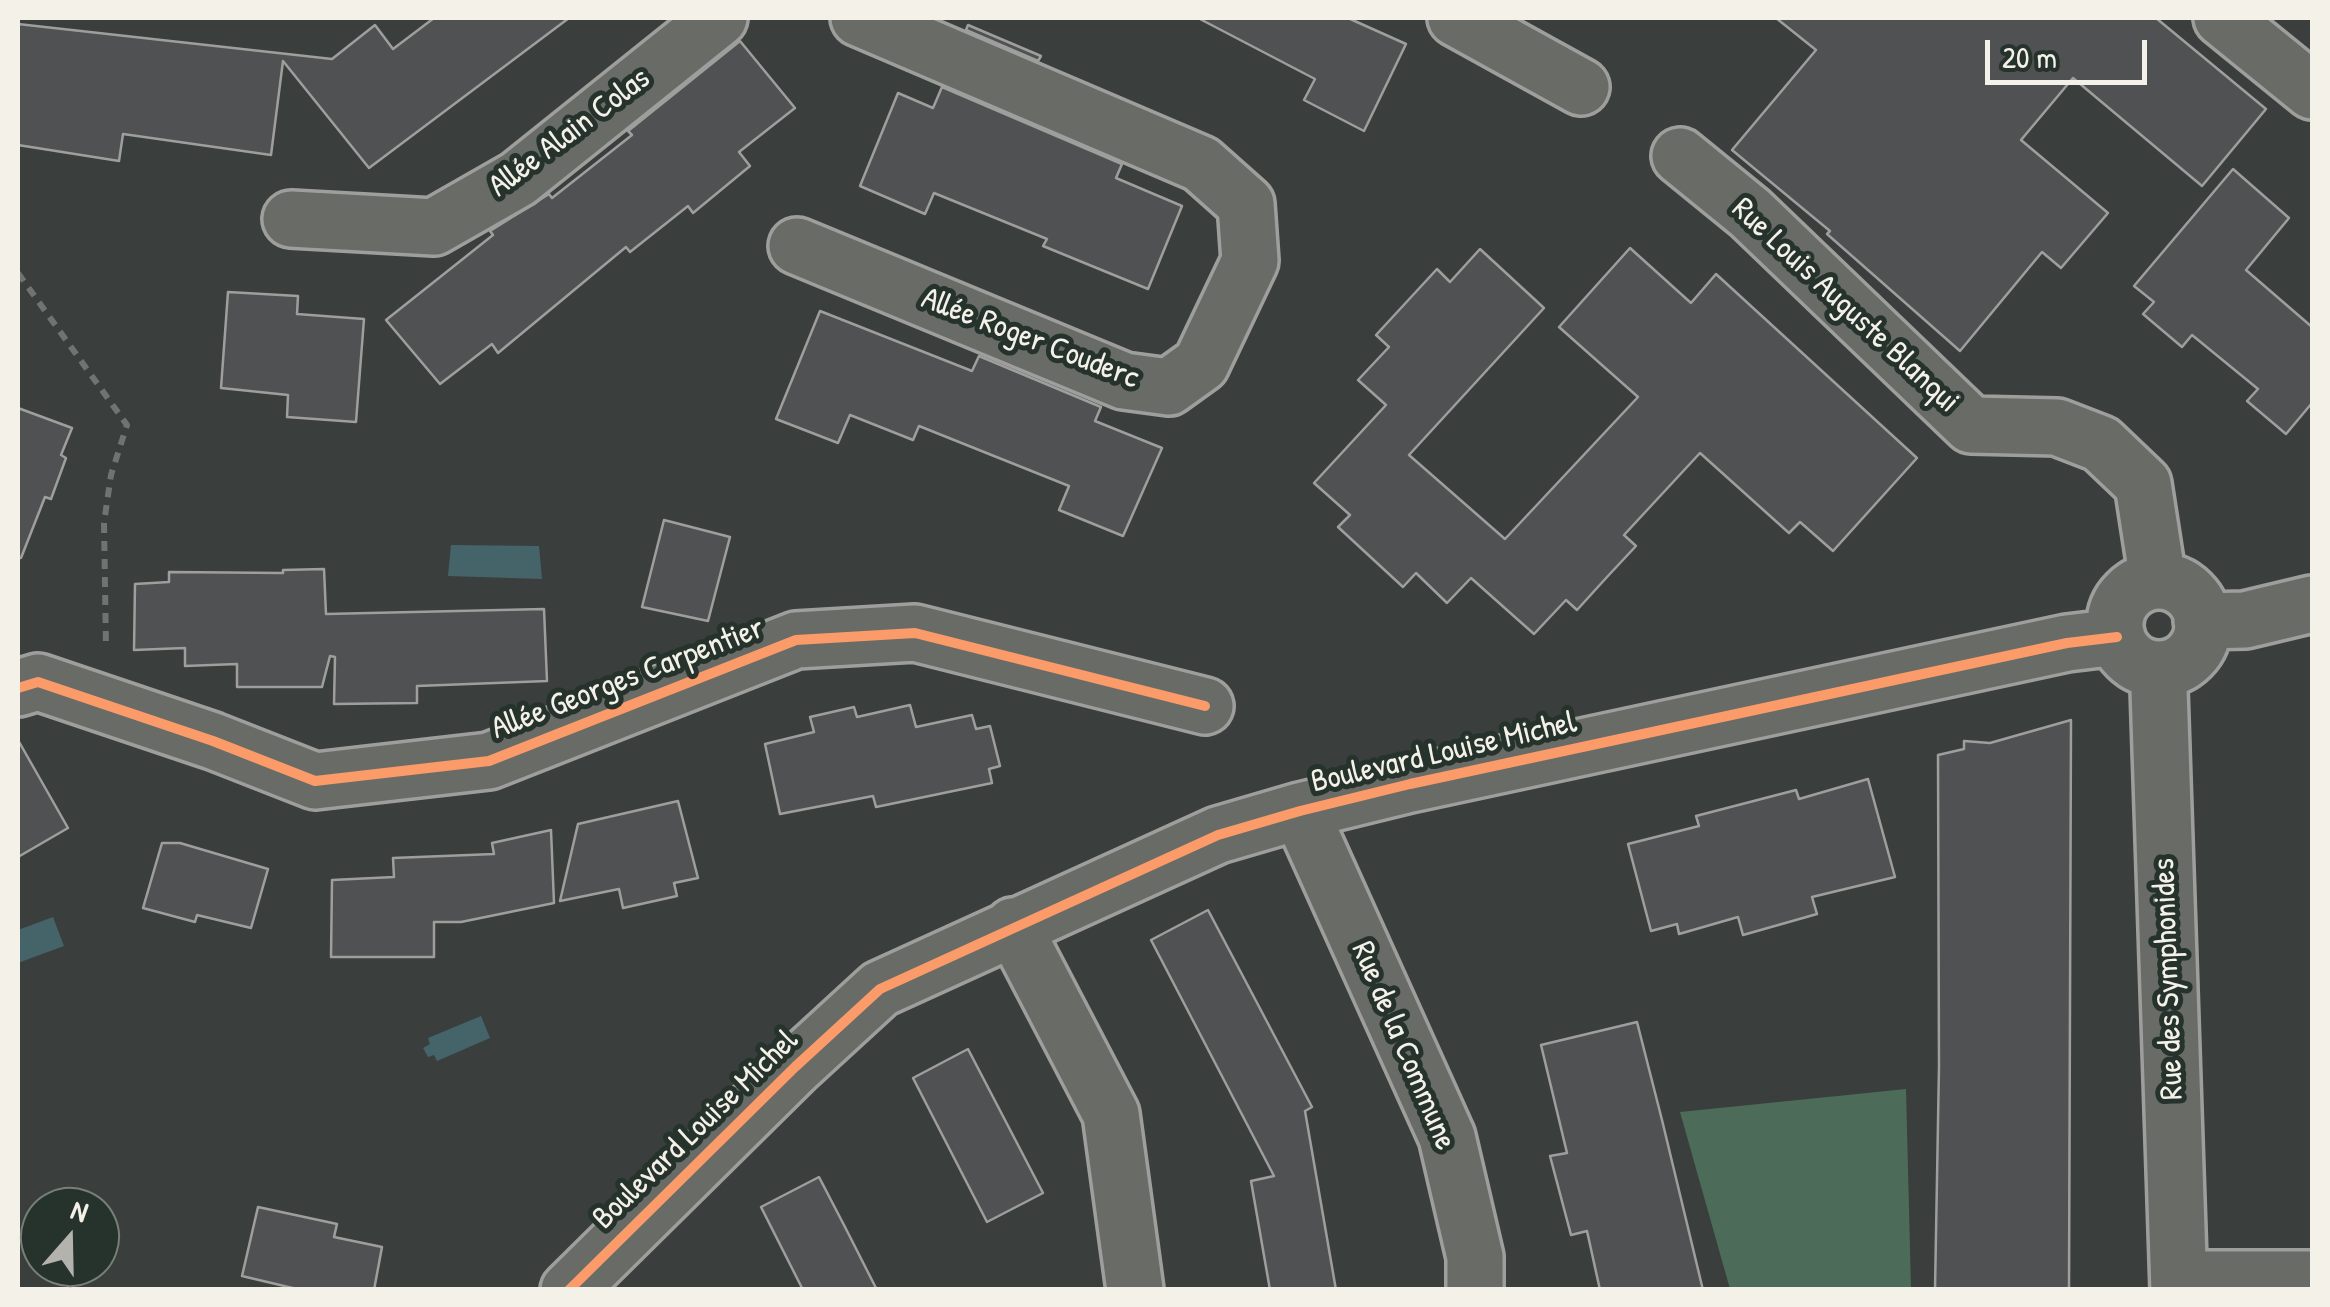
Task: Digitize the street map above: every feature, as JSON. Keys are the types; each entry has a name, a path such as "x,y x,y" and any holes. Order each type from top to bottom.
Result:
{"street":[{"name":"Allée Alain Colas","path":"292,219 434,227 518,179 719,18"},
{"name":"Allée Roger Couderc","path":"796,246 1124,382 1169,387 1201,364 1250,261 1246,204 1201,164 859,18"},
{"path":"1456,18 1582,87"},
{"path":"2222,18 2312,91"},
{"name":"Rue Louis Auguste Blanqui","path":"1680,156 1750,212 1971,425 2057,428 2101,444 2142,484 2158,582"},
{"path":"2158,582 2182,588 2193,597 2202,621 2202,635 2188,659 2162,669 2134,661 2116,637 2115,624 2124,599 2145,584 2158,582"},
{"path":"2202,621 2246,620 2312,604"},
{"name":"Allée Georges Carpentier","path":"18,688 38,682 213,741 316,781 489,761 796,640 915,632 1205,706"},
{"name":"Boulevard Louise Michel","path":"574,1288 796,1066 880,988 1218,836 1410,784 2009,655 2116,637"},
{"name":"Rue des Symphonides","path":"2162,669 2159,689 2179,1284"},
{"name":"Rue de la Commune","path":"1300,811 1448,1137 1475,1257 1474,1290"},
{"path":"1014,926 1111,1114 1136,1290"},
{"path":"2179,1284 2312,1279"}],"path":[{"path":"18,273 127,425 111,475 104,523 106,705"}],"green space":[{"path":"1906,1089 1911,1289 1730,1289 1680,1112"}],"water":[{"path":"451,545 539,546 542,579 448,576"},
{"path":"53,917 64,946 18,963 18,930"},
{"path":"481,1016 490,1038 437,1061 434,1055 428,1057 423,1048 430,1044 428,1038"}],"building":[{"path":"434,18 569,18 369,168 283,61 271,155 123,134 119,161 18,145 18,24 332,59 375,25 393,49"},
{"path":"1198,18 1348,18 1406,44 1364,131 1304,100 1315,79"},
{"path":"1776,18 2156,18 2266,109 2202,186 2073,78 2021,140 2108,213 2061,268 2042,252 1960,351 1827,234 1830,231 1732,150 1816,50"},
{"path":"968,25 1041,56 1038,61 966,30"},
{"path":"740,41 795,108 739,152 750,166 693,213 688,206 630,252 626,247 498,353 492,344 440,384 386,320 493,235 490,231 549,194 552,198 632,135 628,131"},
{"path":"942,87 1122,164 1116,178 1182,206 1148,289 1043,246 1047,239 934,193 925,214 860,186 898,93 933,108"},
{"path":"2233,169 2289,218 2246,270 2312,327 2312,403 2286,434 2247,401 2258,389 2192,335 2182,347 2143,314 2154,302 2134,286"},
{"path":"1630,248 1691,303 1716,274 1917,458 1833,551 1800,522 1789,533 1700,453 1624,535 1636,546 1577,610 1566,600 1534,634 1471,578 1447,603 1416,573 1403,587 1338,527 1350,515 1314,483 1386,405 1358,380 1389,347 1376,335 1437,269 1450,282 1480,249 1544,308 1409,455 1505,539 1638,397 1559,327"},
{"path":"228,292 298,296 297,314 364,319 356,422 287,417 288,395 221,388"},
{"path":"820,311 972,371 979,356 1101,407 1095,421 1162,448 1123,536 1059,510 1069,486 919,426 913,440 850,415 838,443 776,419"},
{"path":"18,408 72,428 51,499 45,497 21,558 18,558"},
{"path":"664,520 730,537 708,621 642,607"},
{"path":"324,569 326,614 544,609 547,681 417,686 417,703 334,704 335,657 330,656 322,687 237,687 237,664 185,666 185,648 134,650 135,584 169,582 169,572 283,573"},
{"path":"910,705 916,727 972,715 976,729 990,726 1000,766 989,769 992,783 876,807 873,796 780,814 765,744 814,732 810,717 854,707 857,717"},
{"path":"2071,720 2069,1290 1935,1290 1938,755 1964,749 1964,741 1990,743"},
{"path":"18,740 68,828 18,857"},
{"path":"1868,779 1895,877 1812,897 1817,914 1743,935 1738,917 1679,934 1677,924 1651,931 1628,844 1699,826 1696,816 1796,790 1799,799"},
{"path":"678,801 698,878 674,883 677,896 623,908 619,889 560,901 578,824"},
{"path":"551,830 554,903 461,922 434,922 434,957 331,957 332,880 394,877 393,858 494,854 492,843"},
{"path":"162,843 180,843 268,869 251,928 197,915 195,922 143,908"},
{"path":"1208,910 1312,1107 1305,1111 1336,1290 1270,1290 1251,1181 1274,1176 1151,940"},
{"path":"1637,1022 1703,1290 1600,1290 1587,1231 1571,1235 1550,1156 1567,1153 1541,1045"},
{"path":"968,1049 1043,1193 987,1222 913,1078"},
{"path":"819,1177 877,1290 803,1290 761,1207"},
{"path":"258,1207 337,1224 334,1237 382,1247 374,1290 301,1290 242,1276"}],"cycle path":[{"path":"18,688 38,682 213,741 315,781 489,761 796,640 915,633 1205,706"},
{"path":"569,1290 795,1067 880,989 1218,835 1410,784 2067,643 2117,637"}]}
